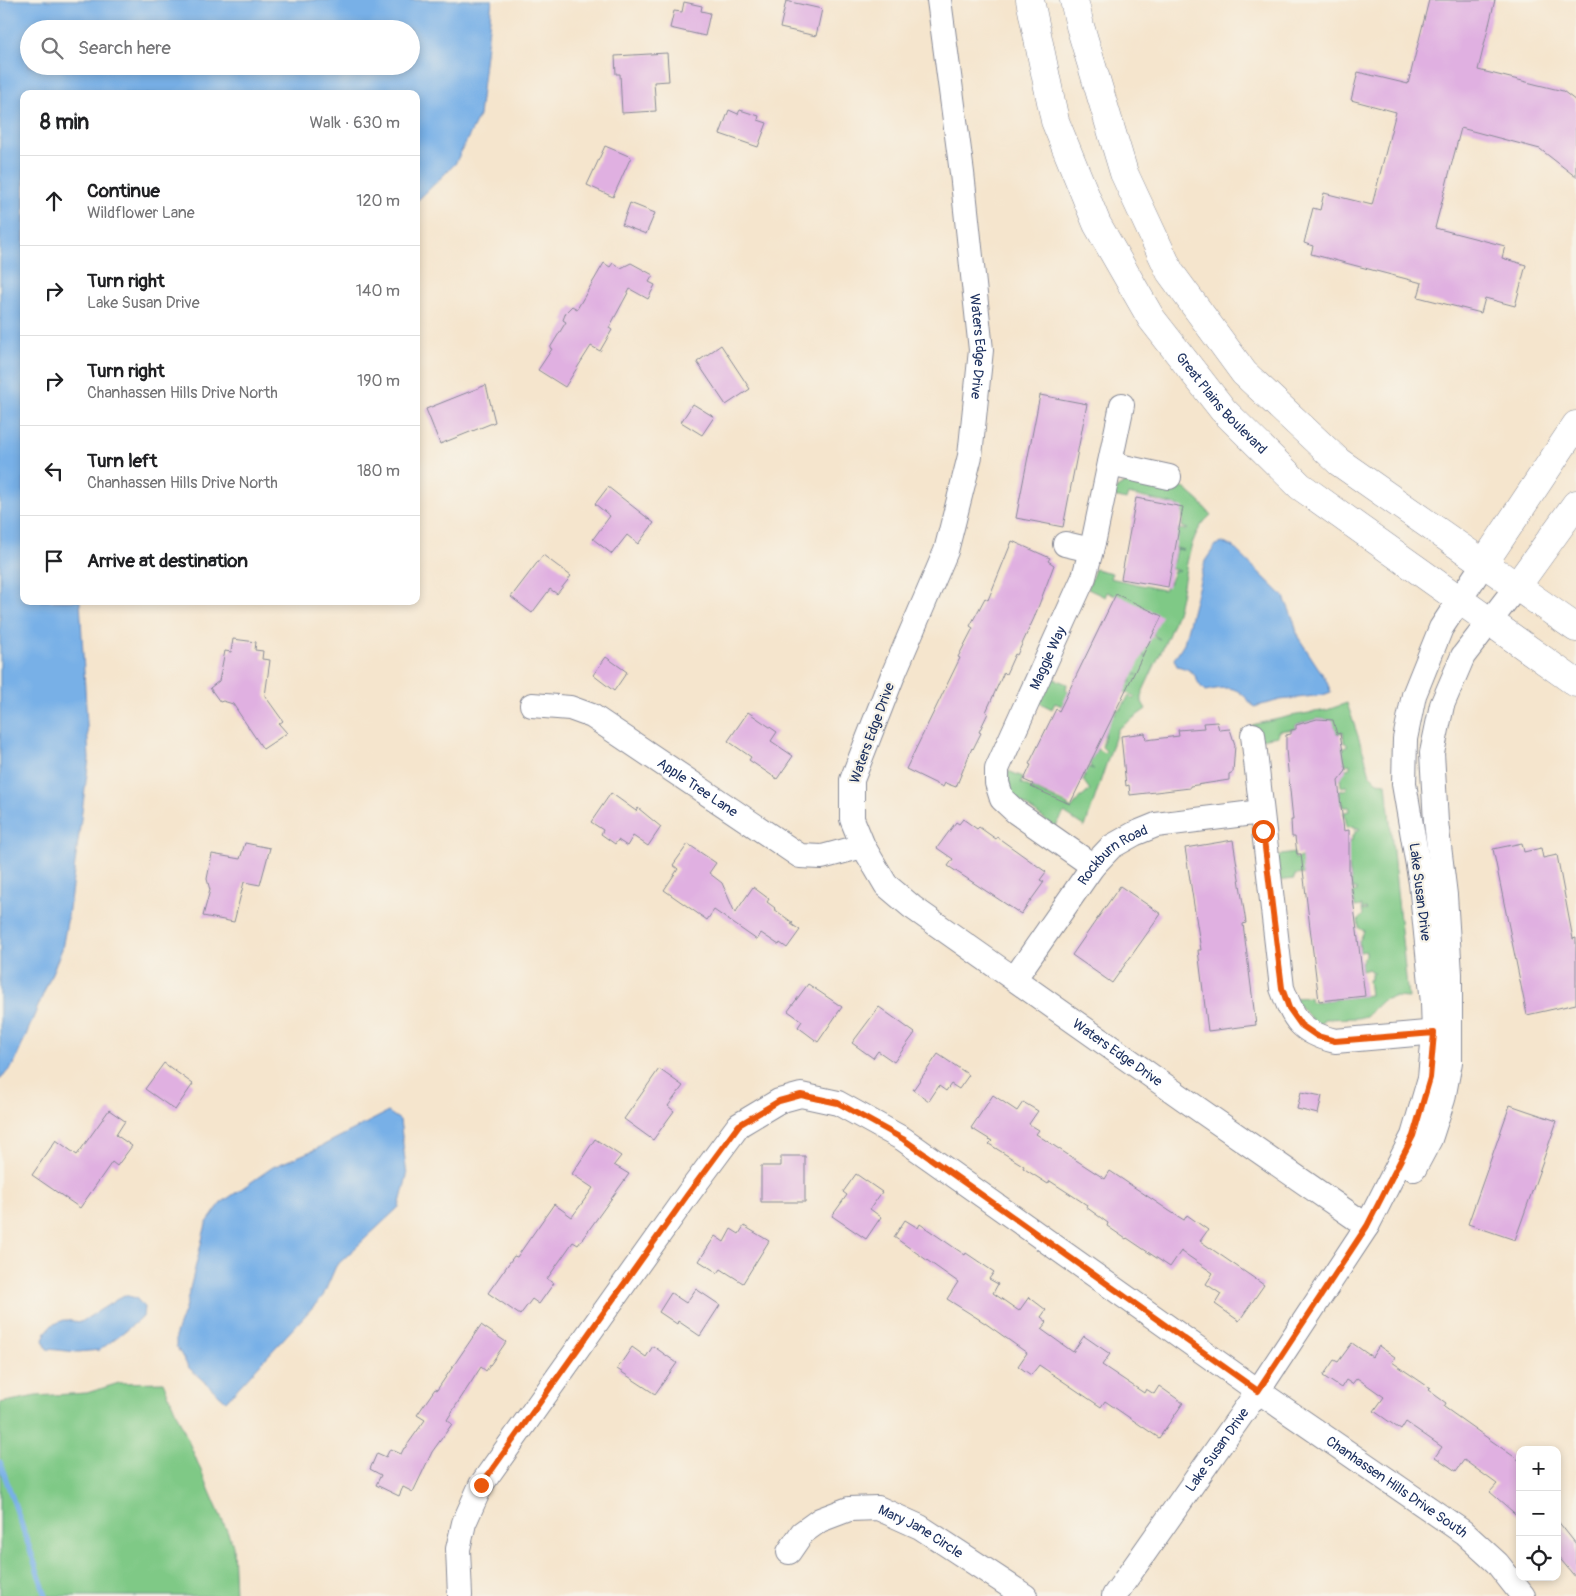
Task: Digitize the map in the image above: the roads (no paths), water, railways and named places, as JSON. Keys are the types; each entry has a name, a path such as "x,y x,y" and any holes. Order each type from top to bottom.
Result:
{"main road":[{"name":"Great Plains Boulevard","path":"1030,0 1055,121 1097,224 1151,318 1223,410 1300,486 1576,683"},
{"path":"1074,0 1124,173 1170,272 1244,373 1340,462 1576,628"},
{"path":"1484,563 1576,425"},
{"path":"1517,586 1576,504"}],"street":[{"name":"Waters Edge Drive","path":"939,0 962,173 981,350 970,456 946,551 886,692 852,780 852,819 863,846 886,885 912,907 1367,1226"},
{"name":"Maggie Way","path":"1093,866 1016,812 1002,799 996,783 997,768 1022,717 1084,577 1122,404"},
{"path":"1110,464 1169,477"},
{"path":"1065,544 1091,550"},
{"name":"Lake Susan Drive","path":"1443,1032 1434,1003 1421,882 1404,784 1405,739 1414,695 1441,628 1484,563"},
{"name":"Lake Susan Drive","path":"1114,1596 1258,1391 1367,1226 1413,1136 1443,1032 1450,974 1445,894 1436,822 1432,753 1442,704 1463,656 1517,586"},
{"name":"Apple Tree Lane","path":"532,705 570,708 592,716 800,856 822,857 863,846"},
{"path":"1253,735 1282,988 1289,1008 1301,1025 1317,1036 1335,1041 1443,1032"},
{"name":"Rockburn Road","path":"1015,978 1093,866 1110,847 1156,825 1261,812"},
{"name":"Chanhassen Hills Drive South","path":"460,1596 458,1549 464,1522 481,1485 739,1125 779,1101 801,1095 838,1103 903,1139 1258,1391 1463,1532 1496,1563 1523,1596"},
{"name":"Mary Jane Circle","path":"789,1552 802,1533 820,1520 849,1509 878,1508 920,1527 1025,1596"}],"water":[{"path":"0,0 492,0 479,116 455,164 420,198 420,90 20,90 20,605 80,605 89,759 62,949 14,1064 0,1080"},
{"path":"1223,543 1232,546 1284,597 1294,621 1298,637 1325,678 1331,692 1323,695 1280,700 1254,707 1242,695 1232,689 1221,688 1205,691 1190,670 1177,666 1174,659 1184,643 1205,561 1216,545"},
{"path":"388,1112 400,1120 407,1176 399,1207 336,1266 323,1296 226,1401 189,1368 176,1346 176,1333 185,1309 206,1224 221,1203 273,1167 316,1149"},
{"path":"124,1295 136,1298 144,1307 143,1317 100,1350 78,1352 47,1349 43,1340 46,1332 52,1325 64,1320 81,1322"}],"waterway":[{"path":"0,1462 46,1596"}]}
